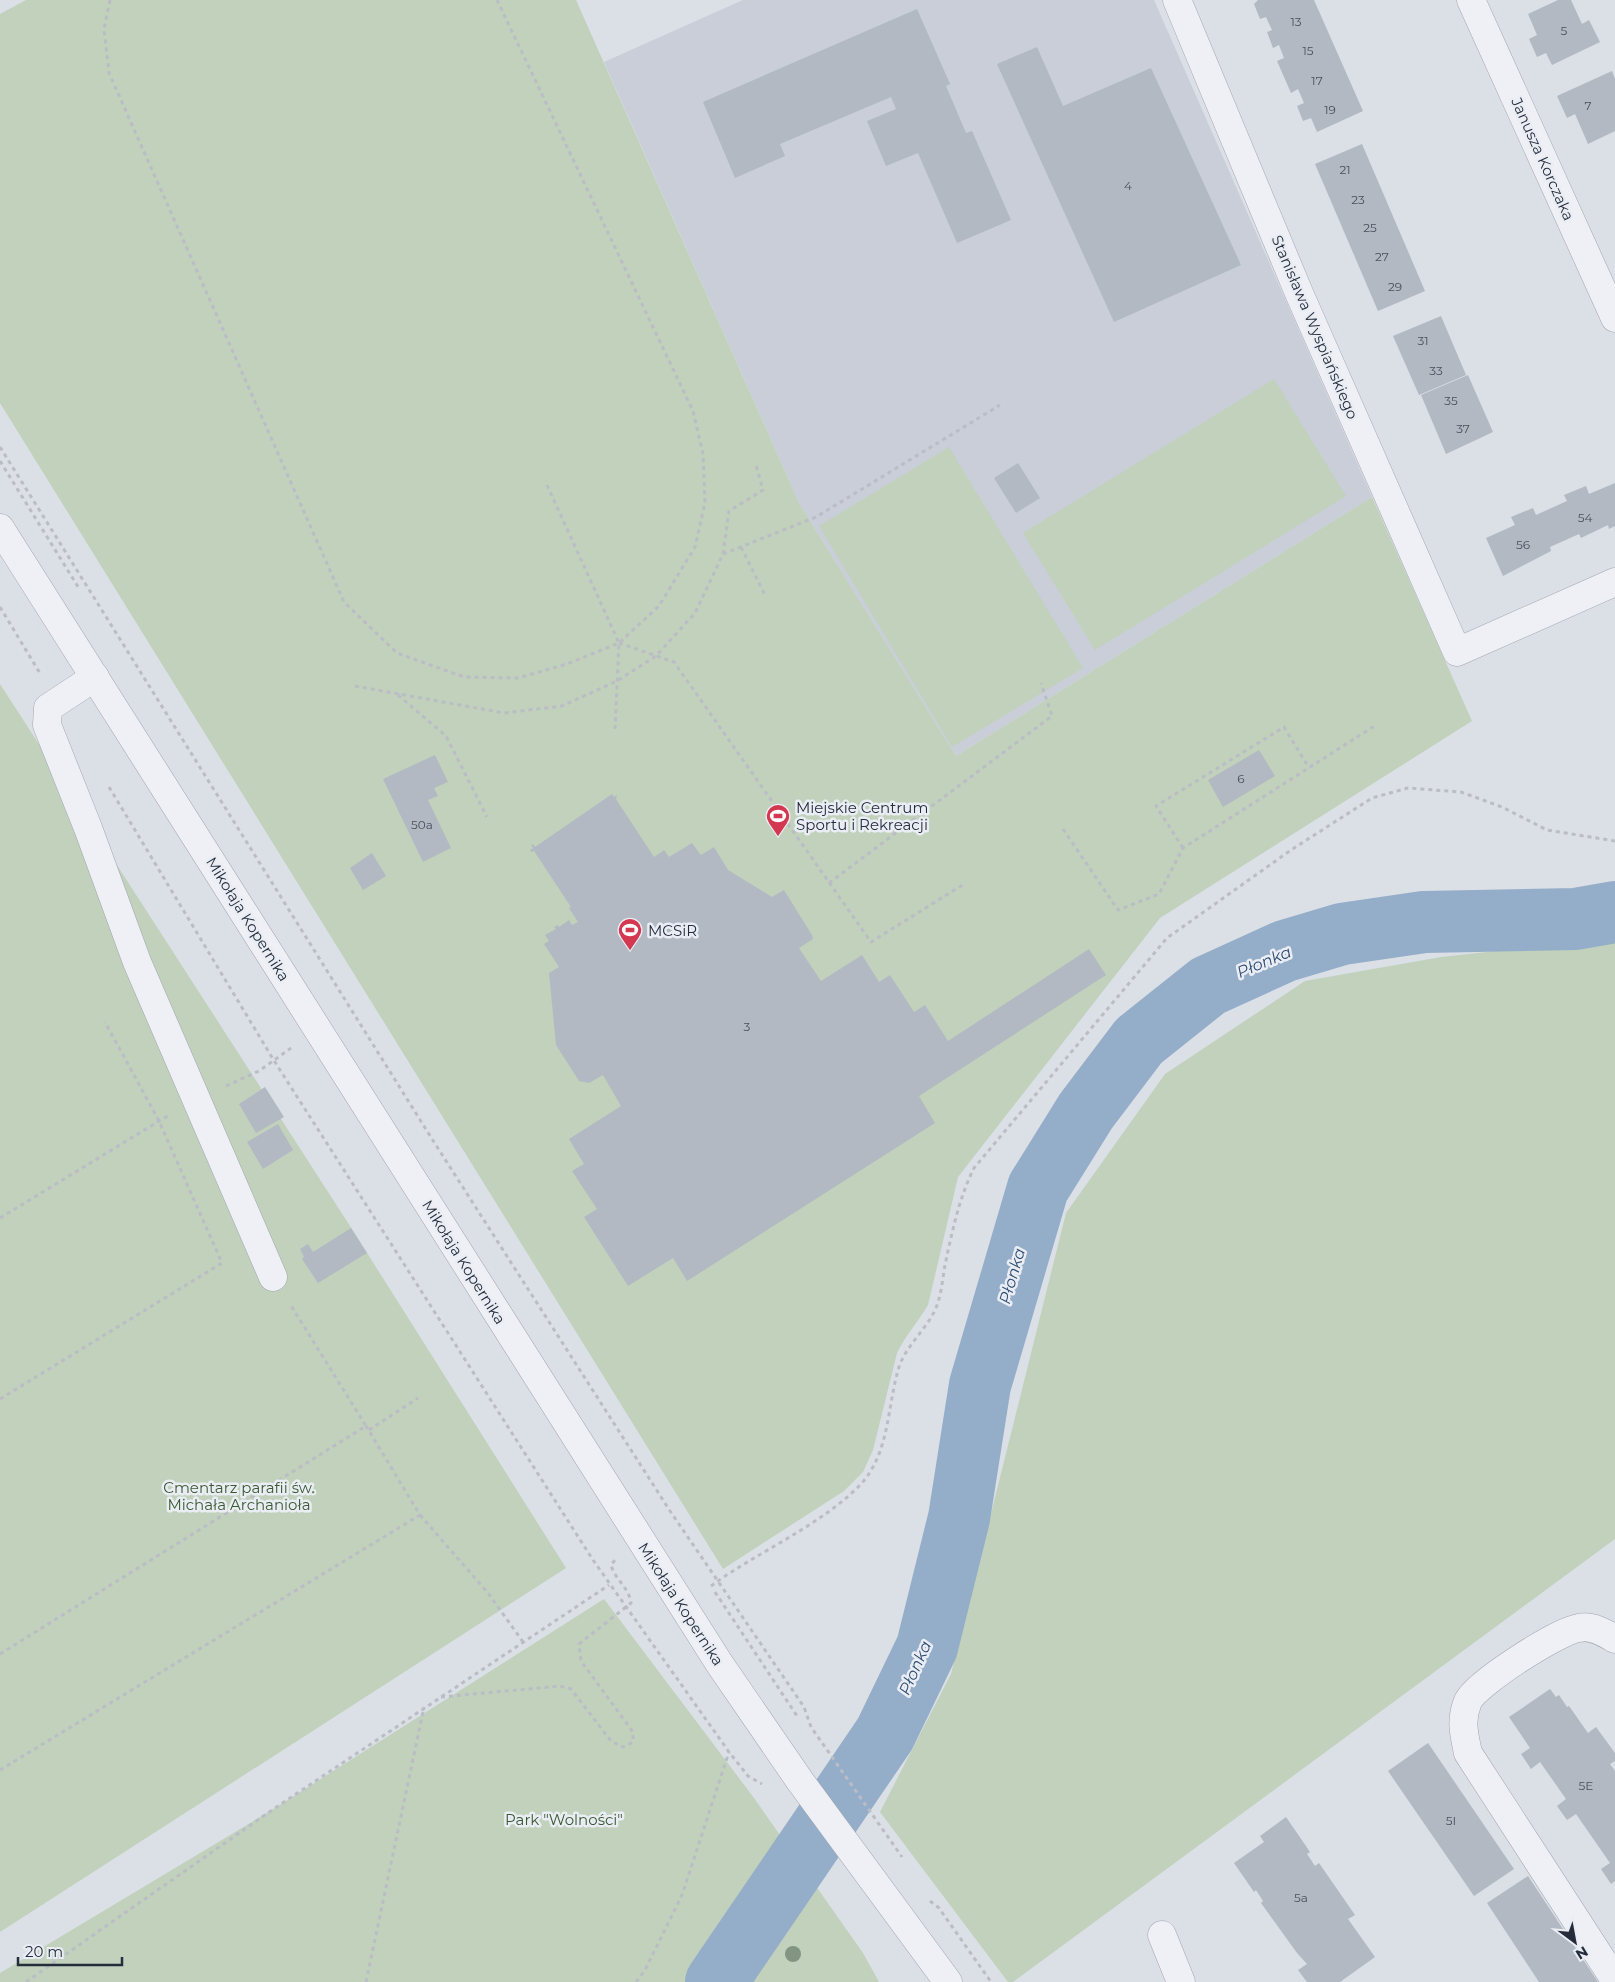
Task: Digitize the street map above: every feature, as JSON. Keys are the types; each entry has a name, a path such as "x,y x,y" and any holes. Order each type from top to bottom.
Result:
{"street":[{"name":"Stanisława Wyspiańskiego","path":"1177,0 1299,293 1457,652 1615,582"},
{"name":"Janusza Korczaka","path":"1471,0 1615,318"},
{"name":"Mikołaja Kopernika","path":"0,528 719,1663 800,1781 879,1891 948,1982"},
{"path":"95,677 48,708 47,725 88,828 137,962 273,1277"},
{"path":"1615,1639 1600,1630 1580,1627 1557,1635 1489,1680 1469,1700 1462,1725 1468,1754 1615,1980"},
{"path":"1162,1935 1181,1982"}],"path":[{"path":"110,0 104,29 109,73 344,602 396,653 464,677 518,678 567,664 618,642 659,606 695,547 705,503 703,454 693,411 497,0"},
{"path":"724,554 816,517 1000,405"},
{"path":"0,447 432,1139 717,1581 804,1707 811,1727 902,1856"},
{"path":"355,686 504,712 562,706 617,681 656,656 695,613 724,554 729,511 764,490 756,465"},
{"path":"547,485 618,642 615,729"},
{"path":"741,547 766,596"},
{"path":"0,607 56,701"},
{"path":"618,642 674,662 871,942 964,884"},
{"path":"829,883 1052,716 1041,683"},
{"path":"397,694 446,736 487,817"},
{"path":"1063,828 1118,910 1160,894 1183,848 1376,725"},
{"path":"1183,848 1156,806 1284,727 1309,768"},
{"path":"108,786 273,1059 610,1586 748,1776 767,1787"},
{"path":"711,1586 849,1496 862,1482 877,1460 886,1430 899,1366 911,1344 931,1320 939,1299 965,1187 974,1168 1167,938 1291,850 1372,798 1408,788 1461,792 1502,807 1548,830 1615,841"},
{"path":"0,1399 222,1263 159,1121 105,1022"},
{"path":"0,1218 196,1100 259,1071 290,1048"},
{"path":"273,1277 420,1515 488,1593 523,1642"},
{"path":"369,1430 418,1398"},
{"path":"0,1654 366,1426"},
{"path":"0,1770 420,1515"},
{"path":"441,1697 560,1686 571,1689 611,1741 624,1747 633,1742 633,1732 581,1661 579,1644 631,1603 630,1594 613,1571 611,1565 614,1560 641,1542"},
{"path":"26,1982 275,1808 424,1707 610,1586"},
{"path":"366,1982 424,1707"},
{"path":"636,1982 645,1970 682,1895 730,1752"}],"shaded area":[{"path":"743,0 1154,0 1372,497 956,756 799,503 604,62"}],"green space":[{"name":"Miejskie Centrum Sportu i Rekreacji","path":"26,0 576,0 799,503 956,756 1372,497 1472,721 1160,918 958,1177 928,1305 897,1353 873,1450 863,1472 844,1491 723,1569 0,403 0,14"},
{"path":"1274,379 1346,496 1095,650 1023,533"},
{"path":"949,447 1083,668 952,747 819,526"},
{"name":"Cmentarz parafii św. Michała Archanioła","path":"0,684 350,1226 566,1568 0,1932"},
{"path":"1615,938 1615,1539 1013,1982 1008,1982 880,1812 951,1674 1066,1213 1165,1074 1305,981 1441,957"},
{"name":"Park \"Wolności\"","path":"604,1599 754,1798 863,1953 879,1982 0,1982 0,1973 275,1808"}],"building":[{"path":"1258,0 1314,0 1363,111 1317,132 1311,118 1303,121 1297,106 1304,103 1298,89 1291,93 1277,61 1284,58 1279,45 1273,48 1267,32 1272,30 1266,17 1260,19 1254,4"},
{"path":"1558,0 1571,0 1582,24 1589,20 1600,42 1552,65 1546,53 1537,57 1529,39 1537,35 1528,14"},
{"path":"917,9 950,84 946,86 966,133 972,131 1011,220 957,243 918,153 886,166 867,121 896,109 891,97 780,144 785,156 735,178 703,102"},
{"path":"1037,47 1063,106 1151,68 1241,265 1114,322 997,64"},
{"path":"1612,71 1615,79 1615,131 1588,144 1575,114 1567,118 1557,96"},
{"path":"1362,144 1425,291 1378,311 1315,164"},
{"path":"1441,316 1466,375 1419,395 1393,336"},
{"path":"1468,375 1493,432 1446,454 1421,395"},
{"path":"1018,463 1040,498 1016,513 994,478"},
{"path":"1615,483 1615,526 1609,529 1608,525 1581,538 1579,534 1550,547 1551,551 1503,576 1486,538 1515,525 1511,517 1533,508 1536,515 1567,501 1564,495 1586,486 1589,494"},
{"path":"1259,750 1275,776 1223,807 1208,780"},
{"path":"435,755 448,782 434,788 438,796 428,800 451,848 423,862 383,779"},
{"path":"612,794 614,797 617,795 616,799 654,857 664,850 669,857 692,843 701,855 714,847 728,870 772,897 784,890 812,935 813,939 799,948 821,981 862,955 879,982 890,975 914,1012 925,1005 948,1041 1089,949 1106,975 919,1096 935,1123 687,1281 673,1258 628,1286 584,1217 597,1209 572,1171 584,1164 569,1139 621,1106 603,1075 589,1083 579,1081 556,1045 549,973 559,967 544,944 549,941 545,935 556,929 554,927 558,925 559,927 569,920 572,925 578,922 569,908 571,907 534,851 531,852 530,850 533,848 531,845 533,844 535,847"},
{"path":"372,853 386,876 363,890 350,868"},
{"path":"265,1087 284,1117 256,1133 239,1104"},
{"path":"278,1124 293,1150 263,1169 247,1142"},
{"path":"351,1228 367,1253 318,1283 302,1259 304,1257 300,1249 308,1244 313,1252"},
{"path":"1550,1689 1556,1697 1559,1695 1567,1707 1569,1706 1588,1733 1596,1727 1615,1753 1615,1761 1610,1764 1615,1771 1615,1881 1611,1884 1601,1869 1610,1863 1576,1814 1567,1820 1557,1806 1566,1799 1540,1762 1531,1769 1521,1754 1530,1748 1509,1717"},
{"path":"1428,1743 1514,1869 1474,1896 1388,1771"},
{"path":"1286,1817 1310,1852 1307,1854 1315,1866 1319,1863 1355,1915 1348,1919 1375,1957 1340,1982 1307,1982 1298,1970 1307,1964 1261,1903 1263,1901 1256,1890 1254,1892 1234,1863 1264,1842 1260,1836"},
{"path":"1528,1876 1598,1982 1539,1982 1487,1903"}],"waterway":[{"name":"Płonka","path":"716,1982 885,1734 927,1647 959,1518 980,1385 1038,1188 1086,1111 1139,1041 1208,986 1285,951 1342,934 1424,922 1575,919 1615,912"}],"place":[{"name":"Miejskie Centrum Sportu i Rekreacji","path":"778,837"},
{"name":"MCSiR","path":"630,951"}]}
